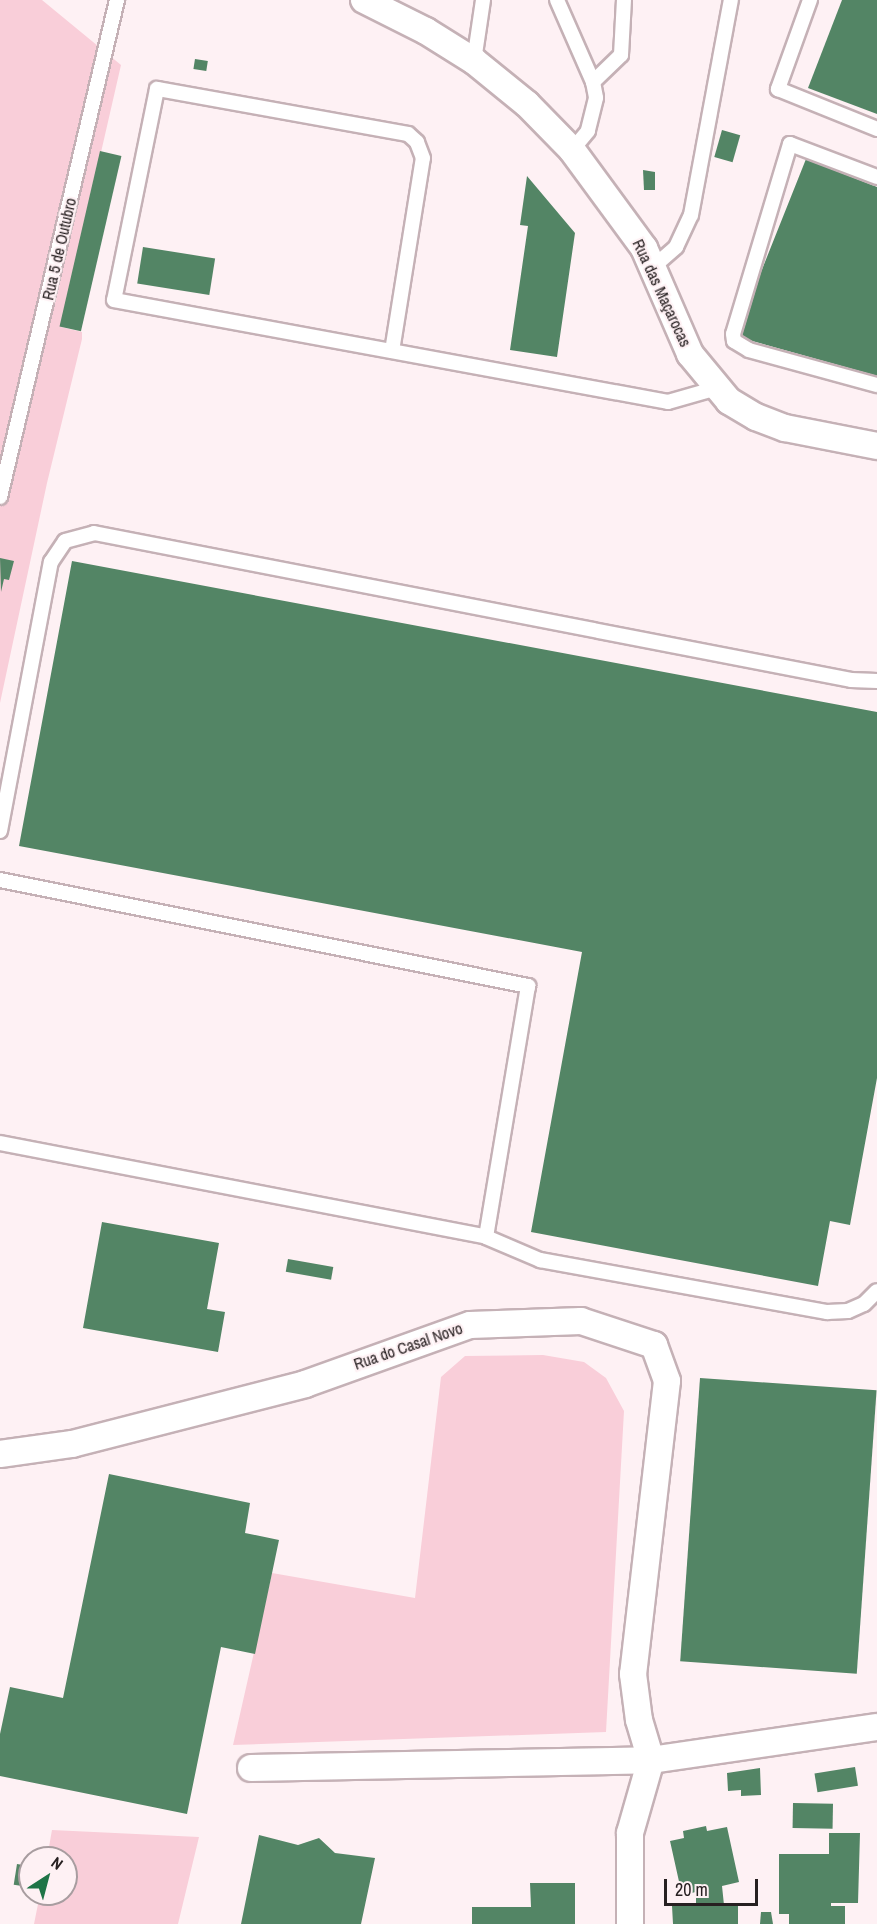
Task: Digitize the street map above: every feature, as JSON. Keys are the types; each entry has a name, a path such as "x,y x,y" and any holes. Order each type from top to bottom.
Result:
{"street":[{"name":"Rua das Maçarocas","path":"364,0 474,61 527,104 572,150 608,195 652,268 690,354 729,401 756,417 786,428 877,446"},
{"name":"Rua do Casal Novo","path":"0,1454 72,1444 305,1384 470,1324 581,1321 654,1345 667,1381 633,1674 639,1720 651,1760"},
{"path":"251,1768 651,1760 877,1726"},
{"path":"630,1924 630,1833 651,1760"}],"lane":[{"name":"Rua 5 de Outubro","path":"0,497 117,0"},
{"path":"474,61 483,0"},
{"path":"556,0 593,82 595,112 588,131 572,150"},
{"path":"593,82 621,55 624,0"},
{"path":"652,268 676,247 691,215 731,0"},
{"path":"810,0 778,89 877,129"},
{"path":"392,351 423,158 417,142 408,134 158,89 114,300 668,402 717,388"},
{"path":"877,177 790,144 733,334 734,340 749,350 877,384"},
{"path":"0,831 51,562 65,541 93,533 851,680 877,681"},
{"path":"0,880 528,986 486,1237"},
{"path":"0,1143 486,1237 540,1260 827,1312 848,1311 864,1304 877,1291"}],"shaded area":[{"path":"0,0 42,0 121,65 61,327 82,332 82,339 47,483 0,703"},
{"path":"543,1355 584,1362 606,1378 624,1411 606,1732 233,1745 272,1573 415,1598 441,1377 465,1356"},
{"path":"52,1830 199,1837 178,1924 34,1924 38,1906 78,1906 78,1846 49,1846"}],"building":[{"path":"842,0 877,0 877,114 808,88"},
{"path":"195,59 208,61 206,71 193,69"},
{"path":"722,130 740,135 733,162 714,157"},
{"path":"100,151 121,156 81,331 60,326"},
{"path":"806,159 877,187 877,376 738,337 752,287 755,287"},
{"path":"643,170 655,172 655,190 644,190"},
{"path":"527,176 575,233 557,357 510,350 528,226 520,225"},
{"path":"143,247 215,258 209,295 137,284"},
{"path":"0,558 14,561 9,580 4,579 1,592"},
{"path":"72,561 877,712 877,1078 850,1225 830,1221 818,1286 531,1232 582,952 19,846"},
{"path":"102,1222 219,1243 207,1309 225,1312 218,1352 83,1328"},
{"path":"288,1259 333,1267 331,1280 286,1272"},
{"path":"700,1378 877,1390 857,1674 680,1661"},
{"path":"109,1474 250,1503 245,1533 279,1540 255,1654 221,1647 187,1814 0,1776 0,1734 10,1687 63,1698"},
{"path":"855,1767 858,1786 817,1792 815,1773"},
{"path":"760,1768 761,1795 741,1796 741,1790 728,1791 727,1773"},
{"path":"793,1803 833,1804 833,1829 793,1828"},
{"path":"706,1826 707,1831 727,1827 739,1882 722,1886 724,1905 738,1905 738,1924 673,1924 672,1906 696,1905 696,1892 682,1895 670,1841 684,1838 683,1831"},
{"path":"829,1833 860,1833 858,1903 831,1903 831,1906 845,1906 845,1924 789,1924 789,1914 779,1914 779,1854 829,1854"},
{"path":"259,1835 298,1845 319,1838 335,1853 375,1858 361,1924 241,1924"},
{"path":"17,1864 18,1864 18,1885 14,1885"},
{"path":"530,1883 575,1883 575,1924 472,1924 472,1907 531,1907"},
{"path":"761,1912 771,1912 773,1924 760,1924"}]}
